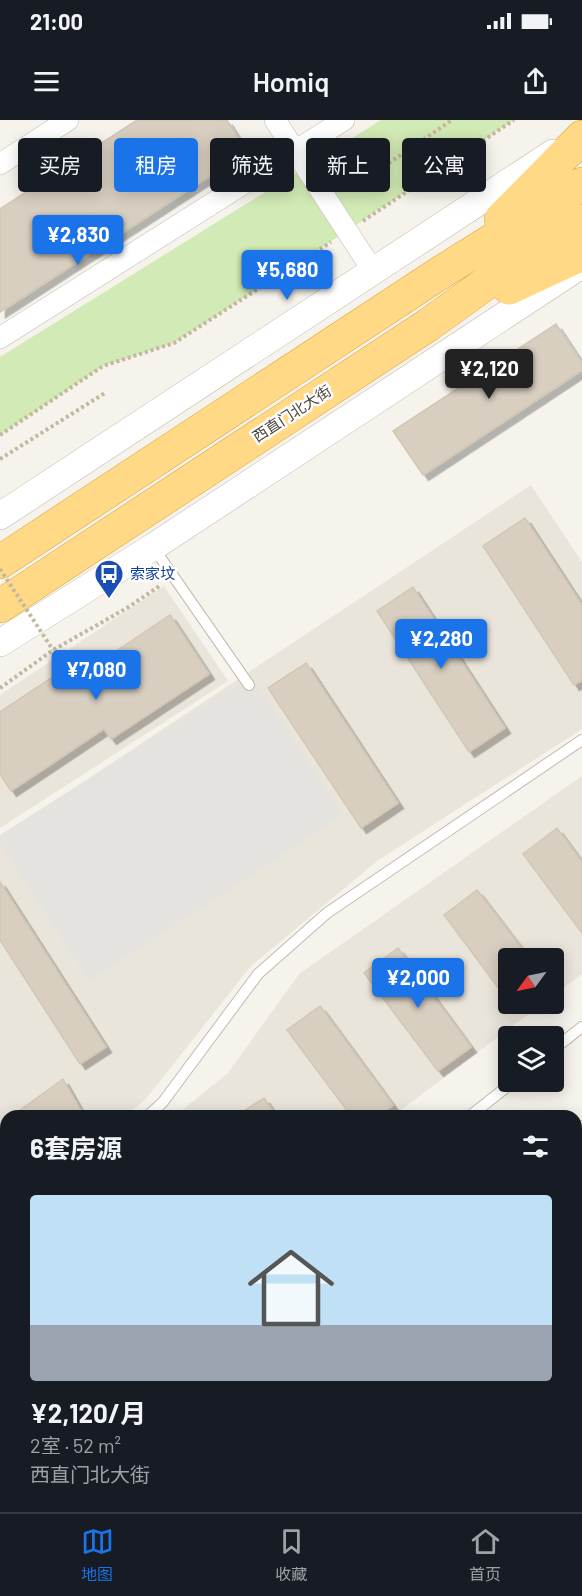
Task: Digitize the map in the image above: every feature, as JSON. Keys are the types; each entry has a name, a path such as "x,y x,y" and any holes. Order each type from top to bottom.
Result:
{"highway":[{"path":"440,273 479,241 582,136"},
{"path":"0,562 440,273 582,184"},
{"name":"西直门北大街","path":"0,606 428,325 516,262 582,221"},
{"path":"428,325 465,311 525,279 582,254"}],"street":[{"path":"0,164 68,120"},
{"path":"274,120 373,271"},
{"path":"0,338 344,120"},
{"path":"0,516 582,136"},
{"path":"0,643 153,547 582,264"}],"lane":[{"path":"153,547 249,685"},
{"path":"154,1110 163,1102 258,974 327,913 582,740"},
{"path":"564,1041 582,1027"},
{"path":"478,1110 500,1092"}],"path":[{"path":"390,162 452,120"},
{"path":"0,435 103,366 174,343 514,120"},
{"path":"0,459 105,393"},
{"path":"0,569 53,650"},
{"path":"0,688 53,650 127,608 173,577"}],"shaded area":[{"path":"531,485 582,562 582,729 377,861 251,966 145,1100 132,1110 0,1110 0,837"},
{"path":"164,586 228,681 0,828 0,695"},
{"path":"251,676 343,815 89,981 0,843 0,835"},
{"path":"582,776 582,974 564,988 564,948 498,948 498,1014 529,1014 513,1026 498,1026 498,1037 401,1110 182,1110 228,1073 299,974"}],"green space":[{"path":"381,120 514,120 486,139 402,138 402,192 406,192 174,343 103,366 0,435 0,357 265,192 294,192 294,174 306,167 306,192 390,192 390,138 352,138"}],"building":[{"path":"137,120 227,120 238,138 210,138 210,176 198,184 198,138 114,138 114,192 185,192 0,312 0,209 26,192 102,192 102,143"},
{"path":"556,324 582,363 582,370 423,475 393,431"},
{"path":"525,518 582,605 582,680 574,685 483,546"},
{"path":"413,587 505,728 469,752 377,611"},
{"path":"170,615 209,674 111,739 104,729 11,791 0,774 0,712 69,666 76,678"},
{"path":"306,663 398,803 361,828 268,688"},
{"path":"557,828 582,862 582,933 523,854"},
{"path":"0,882 106,1047 80,1064 0,940"},
{"path":"477,890 521,948 498,948 498,988 444,915"},
{"path":"398,948 471,1047 438,1071 364,973"},
{"path":"320,1006 393,1105 387,1110 347,1110 287,1030"},
{"path":"63,1079 81,1110 20,1110"},
{"path":"264,1098 272,1110 245,1110"}],"place":[{"name":"索家坟","path":"109,600"}]}
